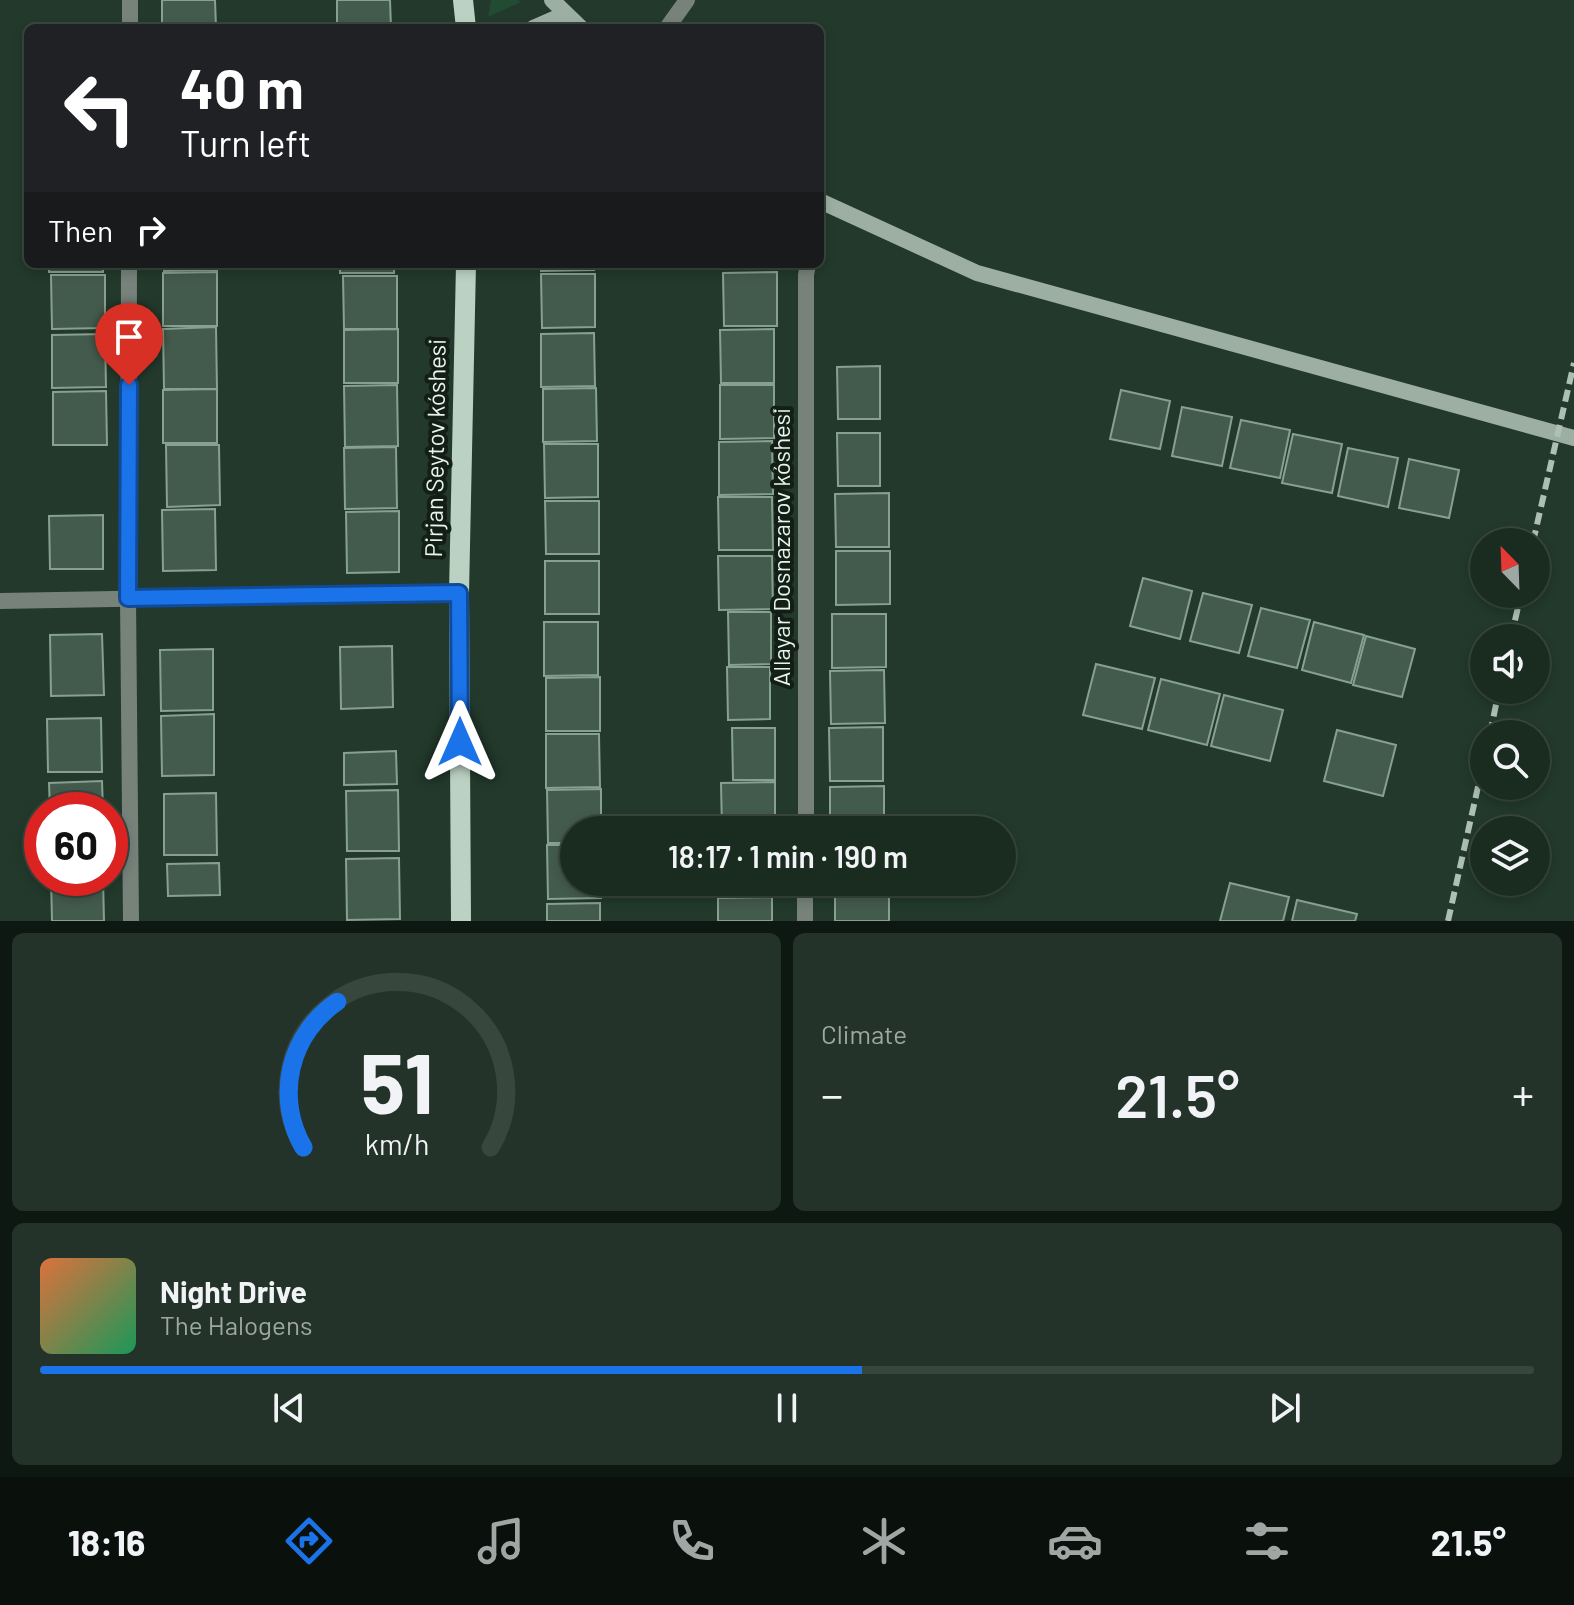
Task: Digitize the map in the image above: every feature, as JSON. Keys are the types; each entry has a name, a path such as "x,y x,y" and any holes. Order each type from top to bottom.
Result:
{"main road":[{"path":"463,0 466,24"},
{"name":"Pirjan Seytov kóshesi","path":"461,921 459,593 466,268"}],"street":[{"path":"130,0 130,24"},
{"path":"552,0 576,24"},
{"path":"670,24 687,0"},
{"path":"542,24 565,14"},
{"path":"824,203 977,273 1574,438"},
{"path":"129,268 131,921"},
{"name":"Allayar Dosnazarov kóshesi","path":"806,816 807,268"},
{"path":"0,601 459,593"},
{"path":"805,896 805,921"}],"green space":[{"path":"491,0 518,0 521,2 488,17"}],"building":[{"path":"162,0 215,0 216,24 162,24"},
{"path":"337,0 390,0 391,24 337,24"},
{"path":"49,268 103,268 103,272 49,272"},
{"path":"164,268 217,268 217,270 164,271"},
{"path":"340,268 394,268 394,273 340,273"},
{"path":"541,268 594,268 594,270 541,271"},
{"path":"217,272 217,326 163,326 163,273"},
{"path":"777,272 777,326 724,326 723,273"},
{"path":"541,274 595,274 595,327 542,328"},
{"path":"51,275 105,275 105,328 52,329"},
{"path":"343,276 397,276 397,329 344,329"},
{"path":"216,327 217,389 164,389 163,329"},
{"path":"398,329 398,383 344,383 344,330"},
{"path":"774,329 774,383 721,383 720,330"},
{"path":"594,333 595,386 541,387 541,334"},
{"path":"105,334 106,387 52,388 52,335"},
{"path":"880,366 880,419 838,419 837,367"},
{"path":"397,385 398,446 345,447 344,386"},
{"path":"720,385 774,385 774,438 720,439"},
{"path":"596,388 597,441 543,442 543,389"},
{"path":"217,389 217,443 163,443 163,390"},
{"path":"1121,390 1170,401 1160,449 1110,439"},
{"path":"106,391 107,445 53,445 53,392"},
{"path":"1182,407 1232,417 1222,466 1172,456"},
{"path":"1241,420 1290,430 1280,478 1230,468"},
{"path":"837,433 880,433 880,486 838,486"},
{"path":"1293,434 1342,444 1332,493 1282,483"},
{"path":"772,441 773,494 719,495 719,442"},
{"path":"544,444 598,444 598,497 545,498"},
{"path":"166,445 219,445 220,505 167,507"},
{"path":"396,447 397,508 345,509 344,448"},
{"path":"1348,448 1398,458 1388,507 1338,496"},
{"path":"1409,459 1459,470 1449,518 1399,508"},
{"path":"889,493 889,547 836,547 835,494"},
{"path":"718,497 772,497 773,550 719,550"},
{"path":"545,501 599,501 599,554 546,554"},
{"path":"215,509 216,570 163,571 162,510"},
{"path":"399,511 399,572 347,573 346,512"},
{"path":"103,515 103,569 50,569 49,516"},
{"path":"836,551 890,551 890,604 836,605"},
{"path":"718,556 772,556 773,609 719,610"},
{"path":"545,561 599,561 599,614 545,614"},
{"path":"1143,578 1192,591 1180,639 1130,626"},
{"path":"1203,593 1252,605 1239,653 1190,641"},
{"path":"1261,608 1310,620 1297,668 1248,656"},
{"path":"728,612 771,612 771,664 729,665"},
{"path":"832,614 886,614 886,667 832,668"},
{"path":"544,622 598,622 598,675 544,676"},
{"path":"1314,622 1364,635 1351,683 1302,670"},
{"path":"102,634 104,695 51,696 50,635"},
{"path":"1366,636 1415,649 1402,697 1353,685"},
{"path":"392,646 393,707 341,709 340,647"},
{"path":"213,649 213,710 161,711 160,650"},
{"path":"1096,664 1155,678 1142,729 1083,715"},
{"path":"727,667 770,667 770,719 728,720"},
{"path":"884,670 885,723 831,724 830,671"},
{"path":"600,677 600,731 546,731 546,678"},
{"path":"1161,679 1220,694 1207,745 1148,730"},
{"path":"1224,695 1283,710 1270,761 1211,746"},
{"path":"214,714 214,775 162,776 161,716"},
{"path":"101,718 102,772 48,772 47,719"},
{"path":"883,727 883,781 830,781 829,728"},
{"path":"732,728 775,728 775,780 733,780"},
{"path":"1337,730 1396,745 1383,796 1324,781"},
{"path":"546,734 599,734 600,787 546,788"},
{"path":"396,751 397,784 344,785 344,753"},
{"path":"102,781 102,792 49,792 49,783"},
{"path":"775,782 775,816 722,816 721,783"},
{"path":"884,786 884,816 830,816 830,787"},
{"path":"601,789 601,816 560,816 560,843 548,843 547,790"},
{"path":"398,790 399,851 347,851 346,791"},
{"path":"216,793 217,855 164,855 164,794"},
{"path":"547,845 560,845 560,896 601,898 548,899"},
{"path":"399,858 400,919 347,920 346,859"},
{"path":"219,863 220,895 168,896 167,864"},
{"path":"1230,883 1289,897 1283,921 1220,921"},
{"path":"51,896 103,896 104,921 52,921"},
{"path":"835,896 889,896 889,921 835,921"},
{"path":"772,897 772,921 718,921 718,898"},
{"path":"1297,900 1357,914 1355,921 1292,921"},
{"path":"600,903 600,921 547,921 547,904"}],"railway":[{"path":"1536,528 1574,363"},
{"path":"1514,624 1518,608"},
{"path":"1493,720 1496,704"},
{"path":"1448,921 1475,800"}],"route":[{"path":"129,385 128,598 459,593 460,742"}]}
